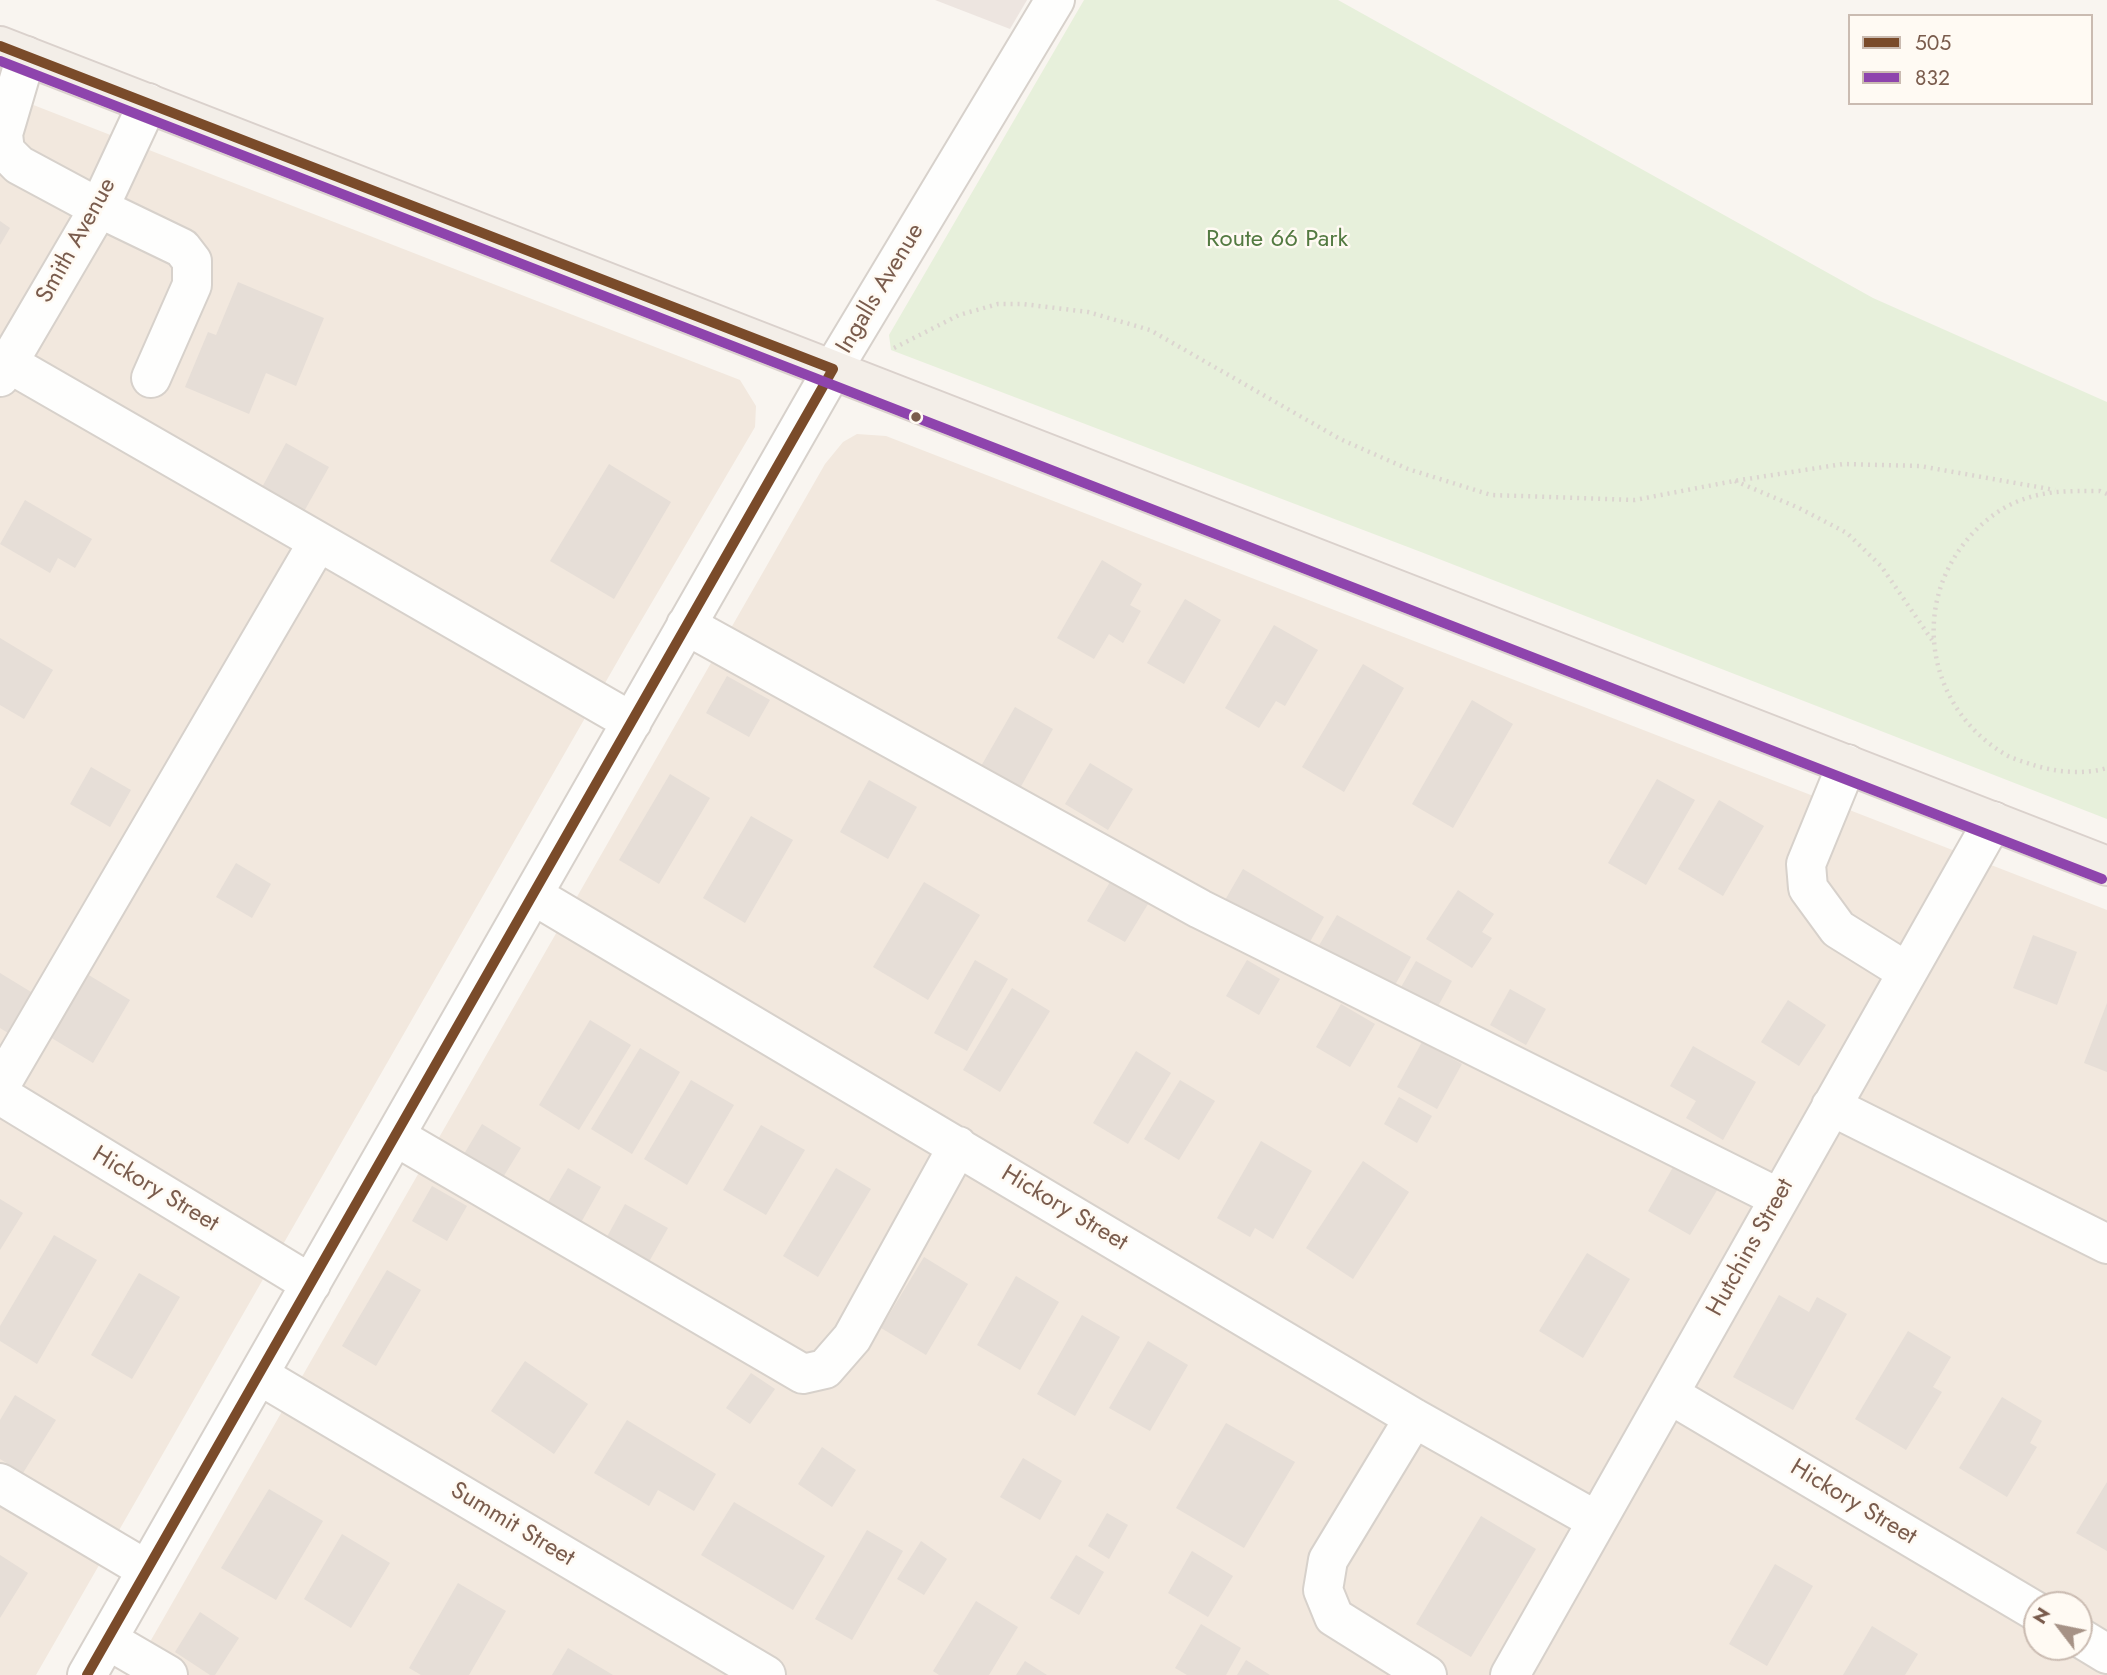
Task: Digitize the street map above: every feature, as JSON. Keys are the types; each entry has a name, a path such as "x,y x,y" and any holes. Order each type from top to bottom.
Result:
{"main road":[{"path":"13,51 2107,866"}],"street":[{"name":"Ingalls Avenue","path":"88,1675 833,369 1055,0"},
{"path":"13,51 3,134 5,151 19,165 182,248 192,261 192,285 151,378"},
{"name":"Smith Avenue","path":"4,370 99,208 148,103"},
{"path":"4,370 318,542 632,722"},
{"path":"0,1086 318,542"},
{"path":"686,625 1200,909 1779,1198"},
{"path":"1847,764 1806,864 1808,888 1838,929 1907,972"},
{"name":"Hutchins Street","path":"1510,1675 1993,821"},
{"name":"Hickory Street","path":"533,895 1414,1418 1597,1521"},
{"name":"Hickory Street","path":"0,1096 310,1284"},
{"path":"1831,1106 2107,1244"},
{"path":"395,1136 803,1374 825,1369 852,1338 958,1146"},
{"name":"Summit Street","path":"259,1374 766,1675"},
{"name":"Hickory Street","path":"1669,1394 2023,1604"},
{"path":"1414,1418 1328,1560 1323,1590 1334,1617 1427,1675"},
{"path":"0,1483 147,1570"},
{"path":"107,1640 168,1675"}],"path":[{"path":"891,350 959,315 998,304 1023,304 1088,312 1150,330 1340,439 1409,469 1491,495 1635,500 1843,464 1920,466 2055,490 2100,491 2107,494"},
{"path":"1734,481 1799,508 1847,533 1881,566 1933,640"},
{"path":"2055,490 2014,502 1979,526 1952,558 1936,598 1933,640 1944,688 1970,728 2009,757 2055,771 2107,768"}],"shaded area":[{"path":"935,0 1027,0 1010,29"},
{"path":"0,92 740,380 756,406 755,427 628,643 36,1675 0,1675"},
{"path":"857,434 886,436 2107,910 2107,1675 131,1675 825,464 843,442"}],"green space":[{"name":"Route 66 Park","path":"1084,0 1338,0 1873,298 2107,402 2107,819 1421,552 891,350 889,335"}],"building":[{"path":"0,221 10,228 0,245"},
{"path":"238,282 324,318 296,386 266,373 249,414 185,387 208,332 216,335"},
{"path":"286,443 329,467 302,515 260,491"},
{"path":"609,464 671,502 614,599 550,561"},
{"path":"25,500 92,539 75,568 58,558 50,573 0,544"},
{"path":"1102,560 1142,584 1130,605 1141,611 1123,643 1109,634 1094,659 1057,638"},
{"path":"1185,599 1221,620 1184,684 1147,663"},
{"path":"1274,625 1318,650 1285,706 1276,701 1259,728 1225,708"},
{"path":"0,638 53,670 24,719 0,705"},
{"path":"1363,664 1404,688 1344,792 1302,767"},
{"path":"727,676 770,700 749,737 706,713"},
{"path":"1472,700 1513,724 1453,828 1412,804"},
{"path":"1015,707 1053,729 1019,790 980,768"},
{"path":"1090,763 1133,789 1108,830 1065,804"},
{"path":"91,767 131,790 110,827 70,804"},
{"path":"670,774 710,798 659,884 619,860"},
{"path":"1657,779 1695,800 1646,885 1608,863"},
{"path":"869,780 917,807 888,859 840,832"},
{"path":"1719,800 1764,826 1723,896 1678,869"},
{"path":"751,816 793,840 745,923 703,898"},
{"path":"236,863 271,884 252,918 216,897"},
{"path":"1243,869 1324,917 1303,954 1221,907"},
{"path":"924,882 980,915 928,1000 873,967"},
{"path":"1110,882 1148,904 1125,942 1087,921"},
{"path":"1458,890 1494,914 1482,932 1492,938 1472,968 1426,939"},
{"path":"1337,915 1411,957 1388,997 1314,954"},
{"path":"2033,935 2077,952 2057,1005 2013,988"},
{"path":"975,960 1008,979 967,1051 934,1033"},
{"path":"1247,960 1280,979 1259,1015 1226,996"},
{"path":"1416,961 1452,981 1432,1017 1396,996"},
{"path":"0,973 36,995 13,1036 0,1028"},
{"path":"87,974 130,1000 93,1063 50,1037"},
{"path":"1012,988 1050,1011 1000,1092 963,1070"},
{"path":"1510,989 1546,1009 1526,1045 1490,1025"},
{"path":"1788,1000 1826,1025 1799,1066 1761,1042"},
{"path":"2107,1003 2107,1072 2084,1063"},
{"path":"1341,1004 1375,1024 1350,1067 1316,1047"},
{"path":"590,1020 631,1045 579,1130 539,1105"},
{"path":"1422,1042 1462,1064 1437,1109 1397,1087"},
{"path":"1693,1046 1756,1082 1723,1140 1686,1118 1696,1101 1670,1086"},
{"path":"640,1048 680,1072 632,1154 591,1129"},
{"path":"1136,1051 1171,1073 1128,1144 1093,1123"},
{"path":"691,1080 734,1105 687,1185 644,1159"},
{"path":"1180,1080 1215,1101 1179,1160 1144,1139"},
{"path":"1399,1097 1432,1116 1417,1143 1384,1124"},
{"path":"482,1124 521,1148 497,1187 458,1164"},
{"path":"761,1125 805,1150 766,1215 723,1190"},
{"path":"1261,1141 1312,1171 1273,1239 1255,1228 1250,1237 1217,1218"},
{"path":"1363,1161 1409,1192 1353,1279 1306,1248"},
{"path":"1676,1162 1719,1187 1690,1235 1648,1211"},
{"path":"568,1168 601,1187 579,1226 545,1207"},
{"path":"836,1168 871,1189 818,1277 783,1256"},
{"path":"432,1186 467,1206 447,1241 412,1221"},
{"path":"0,1199 23,1213 0,1250"},
{"path":"625,1204 668,1228 646,1267 603,1244"},
{"path":"54,1235 97,1260 37,1364 0,1341 0,1326"},
{"path":"1587,1253 1630,1279 1583,1358 1539,1331"},
{"path":"924,1257 968,1284 926,1355 881,1328"},
{"path":"387,1270 421,1290 376,1366 342,1346"},
{"path":"139,1273 180,1297 132,1379 91,1355"},
{"path":"1016,1276 1059,1302 1020,1370 977,1345"},
{"path":"1779,1295 1809,1312 1817,1297 1847,1314 1793,1410 1733,1377"},
{"path":"1082,1315 1120,1337 1075,1416 1037,1394"},
{"path":"1908,1331 1951,1357 1933,1387 1942,1392 1906,1450 1855,1419"},
{"path":"1148,1341 1188,1365 1150,1431 1109,1408"},
{"path":"525,1361 588,1404 554,1454 491,1411"},
{"path":"751,1373 775,1389 750,1424 726,1408"},
{"path":"15,1395 56,1420 23,1473 0,1459 0,1420"},
{"path":"2002,1397 2042,1421 2030,1443 2037,1447 2007,1497 1959,1468"},
{"path":"627,1420 716,1474 694,1511 658,1490 649,1506 594,1473"},
{"path":"1226,1423 1295,1462 1244,1548 1176,1508"},
{"path":"822,1447 856,1470 832,1507 798,1484"},
{"path":"1023,1458 1062,1481 1040,1520 1000,1497"},
{"path":"2107,1482 2107,1551 2076,1533"},
{"path":"269,1489 323,1521 276,1600 221,1568"},
{"path":"734,1502 825,1556 793,1610 701,1555"},
{"path":"1107,1513 1128,1525 1109,1559 1088,1546"},
{"path":"1481,1516 1536,1549 1471,1657 1416,1624"},
{"path":"867,1530 903,1551 852,1640 815,1619"},
{"path":"342,1534 390,1563 351,1628 304,1599"},
{"path":"921,1541 947,1559 924,1595 897,1579"},
{"path":"1192,1551 1233,1576 1208,1617 1168,1593"},
{"path":"0,1555 28,1573 0,1618"},
{"path":"1076,1555 1104,1572 1079,1615 1050,1598"},
{"path":"1775,1564 1813,1586 1767,1666 1729,1644"},
{"path":"458,1583 506,1611 469,1675 421,1675 409,1668"},
{"path":"976,1601 1018,1627 989,1675 939,1675 933,1671"},
{"path":"200,1612 239,1638 215,1675 210,1675 175,1652"},
{"path":"1201,1624 1241,1648 1226,1675 1187,1675 1175,1668"},
{"path":"1872,1626 1918,1654 1905,1675 1843,1675"},
{"path":"568,1648 613,1675 552,1675"},
{"path":"1246,1660 1270,1675 1237,1675"},
{"path":"1025,1661 1047,1675 1016,1675"}],"transit line":[{"name":"505","path":"0,46 833,369"},
{"name":"832","path":"0,61 2102,879"},
{"name":"505","path":"87,1675 833,369"}]}
